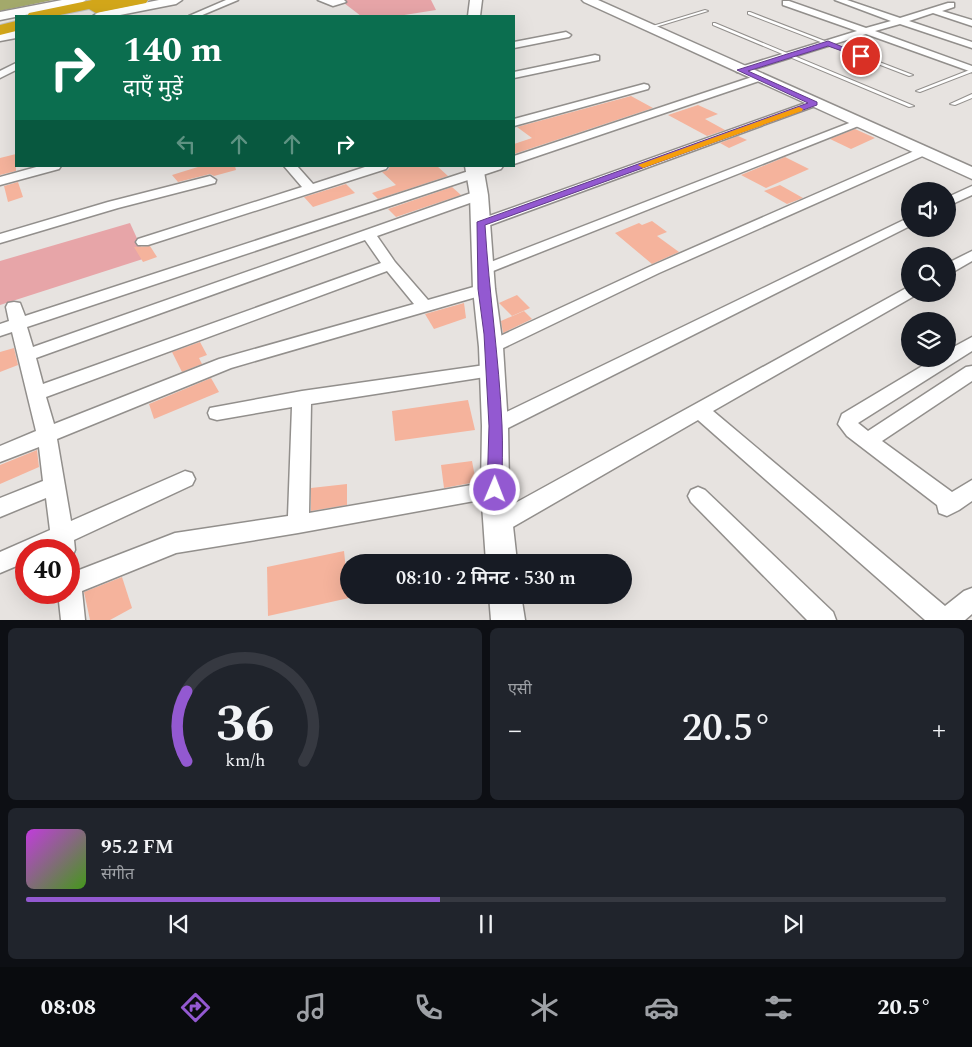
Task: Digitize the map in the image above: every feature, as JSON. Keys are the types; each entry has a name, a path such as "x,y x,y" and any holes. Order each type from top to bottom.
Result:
{"highway":[{"path":"39,15 113,0"},
{"path":"69,15 141,0"},
{"path":"0,23 15,20"},
{"path":"0,30 15,26"}],"street":[{"path":"0,16 80,0"},
{"path":"104,15 176,0"},
{"path":"196,15 234,0"},
{"path":"322,0 333,3 342,2"},
{"path":"474,15 476,0"},
{"path":"588,0 972,174"},
{"path":"807,0 841,12"},
{"path":"839,0 972,45"},
{"path":"786,4 972,70"},
{"path":"741,70 951,5"},
{"path":"900,9 972,33"},
{"path":"934,11 972,23"},
{"path":"866,21 901,33"},
{"path":"0,38 15,34"},
{"path":"515,45 566,35"},
{"path":"515,75 595,58"},
{"path":"0,61 15,60"},
{"path":"0,75 15,67"},
{"path":"515,160 758,78"},
{"path":"515,123 644,87"},
{"path":"480,224 814,104"},
{"path":"0,454 225,363 425,307 483,280 857,122"},
{"path":"217,413 302,398 491,358 654,270 921,152"},
{"path":"0,181 51,167"},
{"path":"291,167 311,189"},
{"path":"143,242 379,167"},
{"path":"481,175 480,224 483,280 491,358 495,426 495,490 501,554"},
{"path":"27,356 368,234 481,175"},
{"path":"0,330 16,315 481,175"},
{"path":"0,239 113,205 210,180"},
{"path":"956,198 972,190"},
{"path":"495,426 901,225"},
{"path":"368,234 390,265 425,307"},
{"path":"956,264 972,255"},
{"path":"37,393 390,265"},
{"path":"498,524 901,295"},
{"path":"16,315 47,435 62,539"},
{"path":"956,353 972,343"},
{"path":"934,367 849,419 848,424 949,505 972,489"},
{"path":"867,441 972,372"},
{"path":"298,524 302,398"},
{"path":"700,411 945,620 972,599"},
{"path":"71,539 185,479"},
{"path":"0,508 53,486"},
{"path":"80,579 175,543 495,490"},
{"path":"698,496 824,620"},
{"path":"0,563 15,557"},
{"path":"71,604 73,620"},
{"path":"506,604 508,620"}],"lane":[{"path":"648,28 706,11"},
{"path":"749,13 911,75"},
{"path":"714,24 911,106"},
{"path":"918,91 972,70"},
{"path":"953,104 972,96"}],"shaded area":[{"path":"0,0 53,0 0,11"},
{"path":"340,0 431,0 436,10 404,15 360,15"},
{"path":"130,223 146,258 0,305 0,261"}],"building":[{"path":"631,96 653,108 515,154 515,144 532,138 517,127"},
{"path":"698,105 718,114 705,119 725,130 707,136 668,115"},
{"path":"855,129 875,138 851,149 830,139"},
{"path":"738,136 747,140 729,148 720,143"},
{"path":"15,154 16,171 0,175 0,158"},
{"path":"785,157 809,169 766,188 741,175"},
{"path":"198,167 235,167 236,170 178,182 172,175"},
{"path":"390,167 438,167 448,176 378,199 372,193 396,185 382,172 388,170"},
{"path":"18,182 23,197 8,202 4,186"},
{"path":"346,184 355,193 313,207 304,197"},
{"path":"780,185 803,198 787,204 764,191"},
{"path":"452,187 461,195 396,217 388,209"},
{"path":"652,221 667,232 657,236 679,252 652,264 615,233 639,223 642,225"},
{"path":"150,246 157,257 143,262 134,247"},
{"path":"517,295 530,308 512,316 499,303"},
{"path":"464,303 466,318 434,329 425,314"},
{"path":"524,311 532,319 503,333 501,321"},
{"path":"200,342 207,355 199,358 202,364 182,372 172,352"},
{"path":"14,348 18,365 0,372 0,352"},
{"path":"211,378 219,392 154,419 149,404"},
{"path":"468,400 475,430 395,441 392,411"},
{"path":"37,450 39,467 0,484 0,465"},
{"path":"472,461 476,482 444,488 441,465"},
{"path":"347,484 347,505 311,511 311,488"},
{"path":"344,551 344,554 340,554 340,600 268,616 267,567"},
{"path":"122,577 132,608 110,620 90,620 84,592"}],"slow traffic":[{"path":"643,165 799,109"}],"route":[{"path":"495,490 495,426 490,334 484,289 480,224 814,104 741,70 828,43 861,56"}]}
